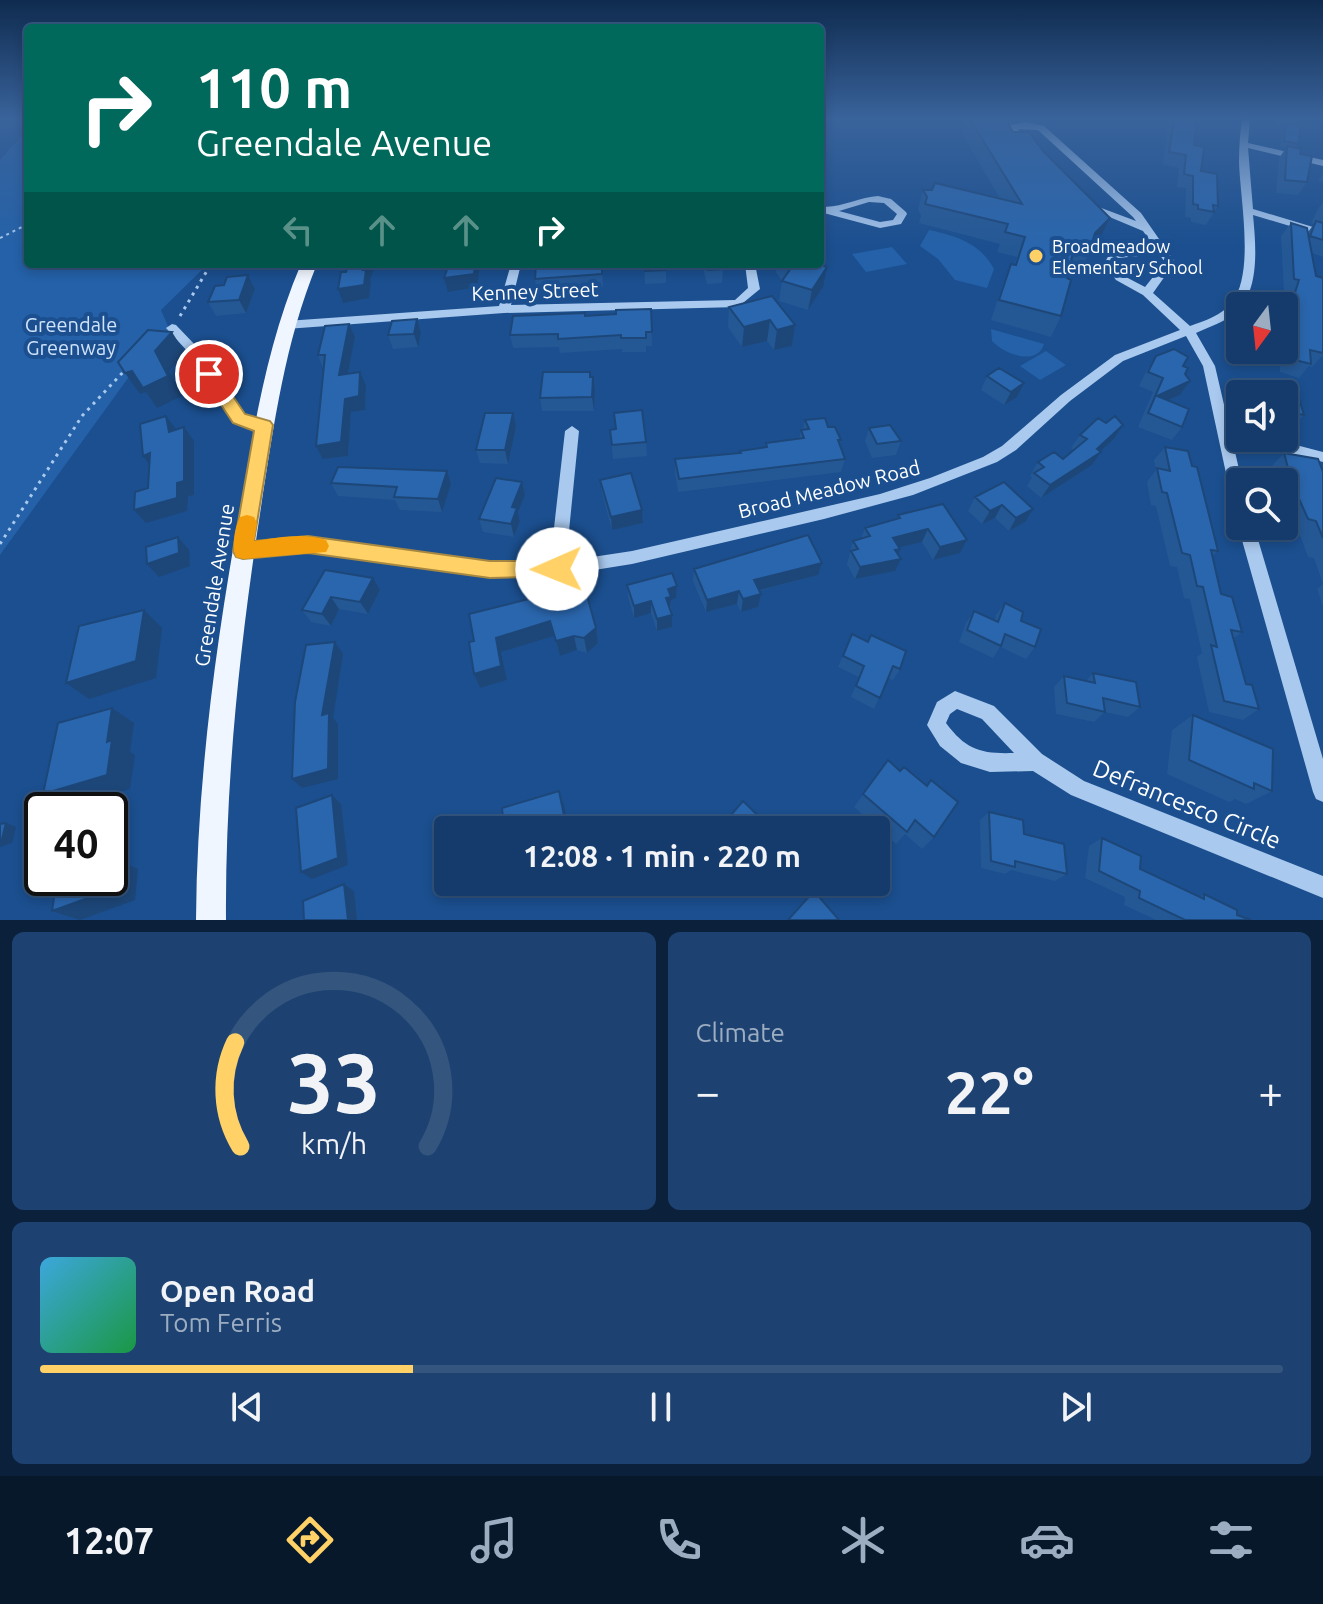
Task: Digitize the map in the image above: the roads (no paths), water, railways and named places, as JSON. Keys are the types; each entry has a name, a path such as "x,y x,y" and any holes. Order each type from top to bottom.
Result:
{"main road":[{"name":"Greendale Avenue","path":"211,920 210,843 230,624 264,425 286,325 307,268"}],"street":[{"path":"1078,162 1137,215 1170,262 1147,293"},
{"name":"Broad Meadow Road","path":"243,551 308,545 490,569 557,569 617,561 869,503 928,486 1002,453 1121,357 1155,340 1225,315 1239,303 1247,282 1249,211 1246,162"},
{"path":"868,199 888,201 897,205 902,214 897,222 880,225 825,210 868,199"},
{"path":"1082,203 1147,229"},
{"path":"1249,211 1323,233"},
{"path":"1163,250 1118,253 1111,259 1112,271 1147,293 1189,329 1201,344 1209,366 1232,468"},
{"path":"504,309 515,268"},
{"name":"Kenney Street","path":"286,325 504,309 738,303 754,289 751,268"},
{"path":"172,328 194,351 239,419 248,424 264,425"},
{"path":"557,569 572,431"},
{"path":"1298,450 1323,457"},
{"path":"1250,540 1323,792"},
{"name":"Defrancesco Circle","path":"1035,761 982,764 959,754 936,725 943,708 955,700 988,712 1035,761 1078,788 1323,887"}],"place":[{"name":"Broadmeadow Elementary School","path":"1036,256"}],"park label":[{"name":"Greendale Greenway","path":"71,336"}]}
